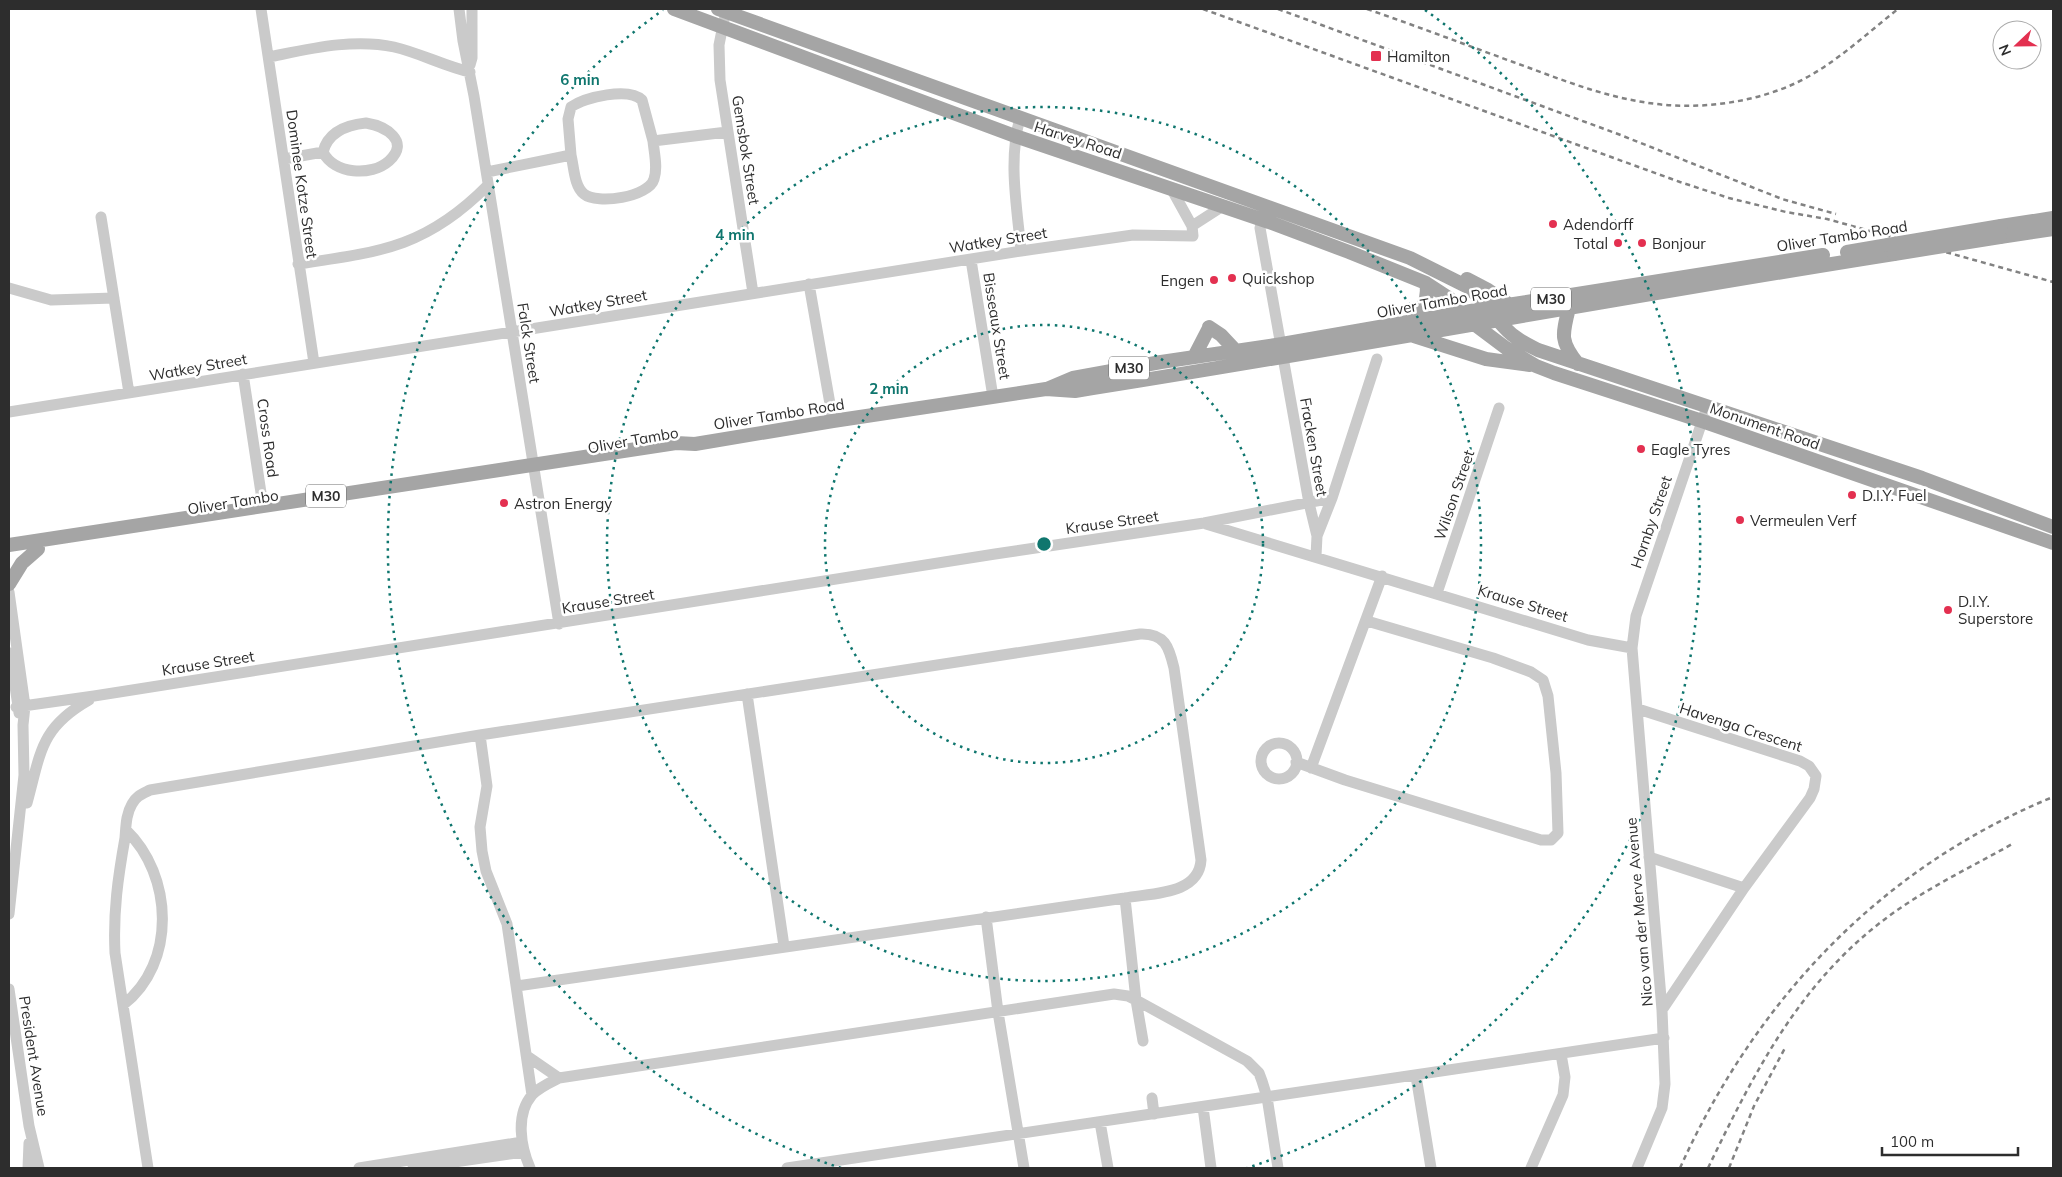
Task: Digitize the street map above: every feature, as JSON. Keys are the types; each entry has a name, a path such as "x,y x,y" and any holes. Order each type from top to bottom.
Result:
{"main road":[{"name":"Harvey Road","path":"674,9 1015,136 1223,206 1349,252 1426,283 1449,298 1474,324"},
{"name":"Harvey Road","path":"722,10 1410,258 1463,284 1476,293 1498,321"},
{"name":"Oliver Tambo Road","path":"2001,232 2053,218"},
{"name":"Oliver Tambo Road","path":"1409,330 1488,308 2001,232 2053,228"},
{"path":"1349,252 1354,238"},
{"name":"Oliver Tambo Road","path":"695,444 1046,389 1075,391 1283,351 1409,330 1498,321 1891,249"},
{"path":"1410,258 1471,281 1510,305"},
{"path":"1426,283 1428,294 1423,308 1409,330 1486,358 1513,364 1536,366"},
{"path":"1569,308 1562,336 1567,351 1578,364"},
{"name":"Monument Road","path":"1498,321 1506,330 1526,345 1922,478 2053,527"},
{"name":"Monument Road","path":"1474,324 1506,348 1536,366 1579,383 1702,421 2053,543"},
{"path":"1194,357 1209,327 1221,335 1236,351"},
{"name":"Oliver Tambo Road","path":"1046,389 1073,378 1194,357 1236,351 1283,351"},
{"name":"Oliver Tambo","path":"9,554 676,443 695,444"},
{"name":"Oliver Tambo","path":"9,545 263,506 534,468"},
{"path":"9,584 22,563 38,549"}],"street":[{"name":"Dominee Kotze Street","path":"262,9 314,363"},
{"name":"Falck Street","path":"459,9 464,50 470,69 559,624"},
{"name":"Falck Street","path":"470,69 472,58 472,9"},
{"name":"Gemsbok Street","path":"722,10 719,61 727,132 753,292"},
{"path":"269,57 339,45 369,44 394,47 443,65 470,69"},
{"path":"621,93 637,96 642,100 653,140 654,179 650,186 643,192 632,195 592,199 584,194 576,182 568,119 571,107 582,101 621,93"},
{"path":"1020,118 1015,136 1014,165 1020,251"},
{"path":"366,123 384,127 391,132 396,140 396,148 389,161 381,167 372,169 359,171 344,169 326,160 323,152 325,145 338,131 357,124 366,123"},
{"path":"653,140 727,132"},
{"path":"284,159 323,152"},
{"path":"486,172 571,154"},
{"path":"298,264 361,255 412,241 457,214 488,184"},
{"path":"1171,188 1192,231 1223,206"},
{"path":"1262,220 1271,208"},
{"path":"101,217 129,394"},
{"name":"Fracken Street","path":"1262,220 1260,228 1309,503 1317,536 1316,556"},
{"name":"Watkey Street","path":"9,412 512,333 753,292 1020,251 1133,235 1192,231"},
{"name":"Bisseaux Street","path":"971,260 993,397"},
{"path":"809,284 833,421"},
{"path":"9,288 51,300 114,298"},
{"path":"1317,536 1332,498 1377,359"},
{"name":"Cross Road","path":"243,374 263,506"},
{"name":"Hornby Street","path":"1632,648 1636,616 1706,407"},
{"name":"Wilson Street","path":"1437,592 1499,408"},
{"name":"Krause Street","path":"21,706 1204,523 1332,498"},
{"name":"Krause Street","path":"1204,523 1437,592 1588,640 1632,648"},
{"path":"1311,768 1367,621 1382,576"},
{"path":"9,592 23,725 24,775 9,914"},
{"path":"1296,762 1345,780 1542,840 1551,840 1558,833 1556,773 1548,696 1546,687 1539,676 1492,658 1367,621"},
{"path":"148,1168 115,953 114,922 117,884 129,809 133,801 140,795 150,790 480,735 1140,634 1155,635 1166,644 1174,668 1201,867 1198,874 1183,887 1125,898 517,986"},
{"path":"9,646 21,706"},
{"name":"Nico van der Merve Avenue","path":"1632,648 1664,1038 1664,1101 1637,1168"},
{"path":"747,694 784,946"},
{"path":"18,838 46,739 62,717 94,696"},
{"name":"Havenga Crescent","path":"1638,709 1805,763 1813,770 1816,782 1810,798 1744,888 1662,1010"},
{"path":"480,735 487,786 480,827 482,851 489,878 507,924 517,986 532,1095 522,1118 523,1147 530,1168"},
{"path":"123,1004 136,994 151,971 158,954 163,918 153,872 138,841 126,830"},
{"path":"1649,857 1744,888"},
{"path":"1125,898 1136,1000 1143,1041"},
{"path":"986,917 998,1012 1024,1168"},
{"name":"President Avenue","path":"9,989 29,1126 39,1168"},
{"path":"532,1095 559,1078 1122,994 1247,1061 1259,1073 1267,1097 1278,1168"},
{"path":"786,1168 1664,1038"},
{"path":"1531,1168 1563,1095 1565,1077 1560,1054"},
{"path":"527,1056 559,1078"},
{"path":"1416,1076 1431,1168"},
{"path":"1152,1098 1154,1114"},
{"path":"1203,1107 1211,1168"},
{"path":"1100,1122 1108,1168"},
{"name":"President Avenue","path":"28,1168 29,1126"},
{"path":"359,1168 523,1147"},
{"path":"413,1168 523,1147"}],"railway":[{"path":"1203,9 1680,182 1729,198 1786,212 1827,219 2053,282"},
{"path":"1278,9 1618,134 1782,199 1836,214"},
{"path":"1367,9 1593,90 1626,99 1682,106 1722,104 1742,100 1780,90 1798,82 1825,67 1898,9"},
{"path":"1680,1168 1711,1107 1746,1049 1786,995 1830,946 1879,901 1933,861 1991,826 2053,797"},
{"path":"1708,1168 1744,1095 1785,1027 1808,995 1834,965 1863,937 1896,911 1939,884 2014,843"},
{"path":"1729,1168 1754,1106 1785,1048"}],"place":[{"name":"Hamilton","path":"1376,56"},
{"name":"Adendorff","path":"1553,224"},
{"name":"Total","path":"1618,243"},
{"name":"Bonjour","path":"1642,243"},
{"name":"Quickshop","path":"1232,278"},
{"name":"Engen","path":"1214,280"},
{"name":"Eagle Tyres","path":"1641,449"},
{"name":"D.I.Y. Fuel","path":"1852,495"},
{"name":"Astron Energy","path":"504,503"},
{"name":"Vermeulen Verf","path":"1740,520"},
{"name":"D.I.Y. Superstore","path":"1948,610"}]}
